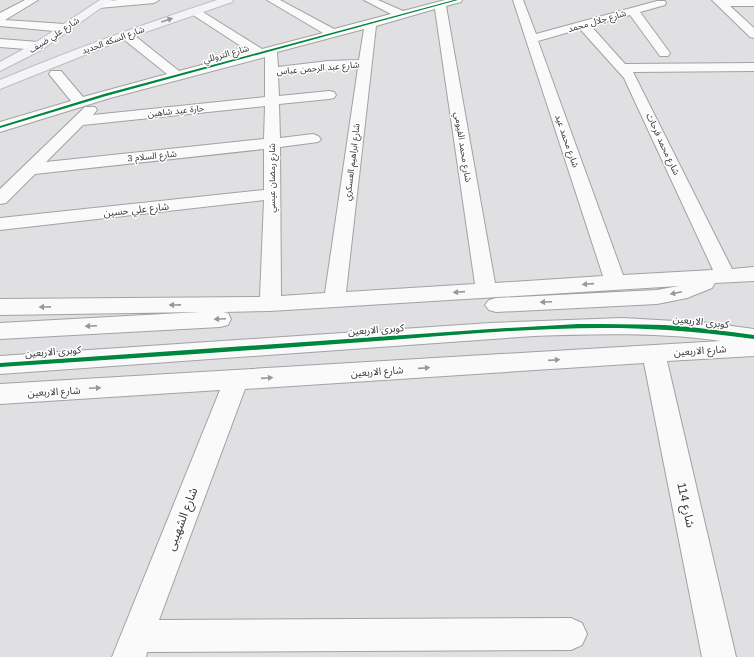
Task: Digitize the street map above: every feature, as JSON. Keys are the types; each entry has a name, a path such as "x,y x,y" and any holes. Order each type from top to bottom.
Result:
{"main road":[{"name":"شارع السكه الحديد","path":"0,85 53,69 126,35 228,0"},
{"name":"شارع علي ضيف","path":"0,67 39,46 103,3"},
{"path":"18,58 53,69"}],"street":[{"path":"0,18 33,0"},
{"path":"103,3 154,0"},
{"path":"272,0 334,34"},
{"path":"369,0 402,15"},
{"name":"شارع التروللي","path":"0,126 105,95 457,0"},
{"name":"شارع محمد عيد","path":"518,0 615,282"},
{"path":"719,1 754,3"},
{"path":"719,1 754,34"},
{"name":"شارع جلال محمد","path":"532,39 661,3"},
{"name":"شارع محمد الفيومي","path":"440,4 486,290"},
{"path":"0,6 19,8"},
{"path":"194,11 267,52"},
{"path":"633,11 664,53"},
{"path":"0,23 65,28"},
{"name":"شارع ابراهيم العسكري","path":"335,300 370,24"},
{"name":"شارع محمد فرحات","path":"583,24 623,68 636,86 725,275"},
{"path":"126,35 177,76"},
{"path":"0,43 39,46"},
{"name":"شارع رمضان عيسي","path":"267,52 272,72 273,101 273,194 270,304"},
{"name":"شارع عبد الرحمن عباس","path":"272,72 328,65 365,64"},
{"path":"623,68 754,67"},
{"path":"53,69 80,102"},
{"path":"0,199 105,95"},
{"name":"حارة عيد شاهين","path":"80,120 329,95"},
{"name":"شارع السلام 3","path":"31,169 313,139"},
{"name":"شارع علي حسين","path":"0,224 273,194"},
{"path":"0,307 270,304 754,274"},
{"name":"كوبرى الاربعين","path":"0,331 657,297 680,293 725,275"},
{"name":"كوبرى الاربعين","path":"0,365 568,326 646,326 695,329 754,337"},
{"name":"شارع الاربعين","path":"0,394 754,347"},
{"name":"شارع 114","path":"654,353 719,657"},
{"name":"شارع الشهيبى","path":"133,647 236,380"},
{"path":"133,647 570,634"}],"cycle path":[{"path":"0,127 105,95 457,0"},
{"path":"0,365 578,326 666,327 754,337"}]}
